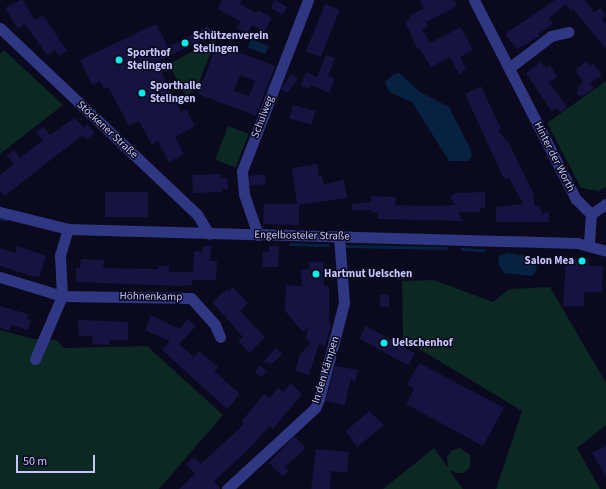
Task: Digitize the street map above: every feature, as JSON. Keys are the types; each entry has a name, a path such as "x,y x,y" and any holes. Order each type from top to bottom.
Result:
{"street":[{"name":"Schulweg","path":"258,235 244,194 241,179 242,171 308,0"},
{"name":"Hinter der Worth","path":"474,0 576,199 592,214"},
{"name":"Stöckener Straße","path":"0,28 197,214 208,234"},
{"path":"509,68 551,36 569,32"},
{"path":"589,245 592,214 606,204"},
{"name":"Engelbosteler Straße","path":"0,212 68,229 589,245 606,251"},
{"path":"35,359 62,296 60,255 68,229"},
{"name":"In den Kämpen","path":"226,489 315,408 319,399 344,303 339,237"},
{"name":"Höhnenkamp","path":"0,277 62,296 191,298 215,325 220,337"}],"green space":[{"path":"216,39 196,90 185,96 169,64"},
{"path":"4,50 63,105 0,154 0,54"},
{"path":"606,81 606,187 599,191 581,188 547,123"},
{"path":"228,126 249,134 236,167 215,160"},
{"path":"434,280 493,302 509,289 550,287 606,383 606,425 577,448 600,489 496,489 522,411 403,339 402,281"},
{"path":"0,330 33,339 57,340 63,348 147,346 223,415 159,489 0,489"},
{"path":"434,448 448,468 447,457 452,450 460,448 470,455 470,467 464,473 456,473 449,470 463,489 383,489"}],"water":[{"path":"251,39 269,46 266,54 248,47"},
{"path":"399,73 420,92 449,107 470,148 472,156 469,161 449,161 412,102 389,92 385,82 394,74"},
{"path":"508,253 534,257 537,268 533,276 504,273 498,264 499,256"}],"building":[{"path":"20,0 23,0 35,20 43,15 67,51 59,56 55,50 47,55 25,24 18,29 5,8"},
{"path":"222,0 242,0 240,4 256,13 258,10 272,18 264,32 252,25 247,34 237,28 241,22 218,9"},
{"path":"275,0 287,7 283,15 270,8"},
{"path":"420,0 454,0 457,6 426,22 428,26 422,29 430,43 461,27 473,50 460,57 466,70 459,74 450,57 431,67 419,48 417,49 405,21 410,19 409,16 424,8"},
{"path":"555,0 585,0 594,13 600,8 606,15 602,19 606,24 606,49 573,9 571,11 566,4 549,18 553,24 538,34 540,36 517,49 505,34"},
{"path":"325,4 340,10 321,57 306,51"},
{"path":"156,24 168,47 208,26 212,35 159,61 164,72 162,73 181,112 186,109 195,126 175,137 184,154 169,162 158,141 152,145 139,121 129,126 108,87 104,89 100,81 92,85 80,60"},
{"path":"217,44 275,66 256,116 198,94","holes":["240,75 255,81 249,96 234,91"]},
{"path":"326,55 335,58 328,76 335,79 329,93 311,85 310,89 301,86 306,72 317,77"},
{"path":"587,61 590,66 593,63 602,75 590,83 594,88 583,96 577,95 578,87 583,82 575,70"},
{"path":"541,62 546,68 550,65 557,77 549,82 567,107 560,112 557,108 552,112 526,73"},
{"path":"291,74 298,79 287,93 281,89"},
{"path":"481,86 501,129 498,131 509,143 534,195 534,206 539,206 543,214 549,211 549,222 496,222 496,207 523,204 509,178 505,180 503,177 465,94"},
{"path":"293,105 315,111 312,124 289,119"},
{"path":"75,118 84,128 87,124 95,133 86,140 83,135 4,196 0,190 0,175 14,164 7,156 14,150 20,158 43,140 36,132 44,127 50,135"},
{"path":"317,164 319,176 322,176 324,184 344,180 347,198 299,205 299,225 263,224 264,204 297,204 292,168"},
{"path":"221,174 221,178 227,178 228,189 222,189 222,192 193,193 192,175"},
{"path":"265,174 266,184 250,186 249,176"},
{"path":"105,192 148,192 148,217 105,217"},
{"path":"485,192 485,208 480,208 480,212 458,212 463,221 378,219 378,213 371,212 371,210 352,210 351,204 371,202 371,196 396,197 395,205 455,205 450,196 456,193"},
{"path":"17,246 46,256 39,278 0,266 0,248 15,253"},
{"path":"203,246 211,246 210,261 217,261 216,280 192,280 192,285 179,286 76,282 76,268 80,268 81,259 104,260 103,268 158,269 158,266 169,266 169,272 193,272 194,251 202,252"},
{"path":"269,246 279,246 278,267 262,267 263,252 269,252"},
{"path":"566,259 589,259 589,266 603,266 602,292 584,292 584,306 563,306"},
{"path":"309,262 323,262 324,286 329,286 329,324 331,325 325,347 319,343 309,375 295,371 300,354 311,343 306,339 308,326 303,332 285,311 286,285 302,286 301,270 309,269"},
{"path":"233,287 248,303 240,311 265,337 250,353 238,341 243,337 212,302 227,289 229,291"},
{"path":"380,295 389,295 389,307 380,307"},
{"path":"0,306 28,314 27,319 31,320 28,330 11,325 9,331 0,328"},
{"path":"151,315 179,329 188,319 196,326 179,344 194,357 199,351 218,367 214,371 240,394 227,409 162,350 170,341 145,330"},
{"path":"78,320 128,322 128,340 109,340 109,345 92,344 93,336 79,336"},
{"name":"Uelschenhof","path":"366,326 415,353 408,365 359,338"},
{"path":"276,348 282,354 272,364 263,362"},
{"path":"419,363 504,408 483,446 406,404 414,389 407,385"},
{"path":"260,365 267,371 261,377 255,372"},
{"path":"335,366 358,370 355,383 351,378 345,405 326,401"},
{"path":"291,383 302,394 273,429 269,426 253,445 214,481 220,489 179,489 195,474 186,464 194,457 201,464 244,424 241,422 264,394 269,398 278,388 283,392"},
{"path":"369,411 384,425 357,447 346,431"},
{"path":"294,436 306,448 285,467 289,471 282,476 269,463"},
{"path":"606,445 606,477 592,453"},
{"path":"316,449 349,452 347,473 331,471 330,489 311,489"}],"waterway":[{"path":"0,218 6,220"},
{"path":"290,244 328,245"},
{"path":"346,246 446,248"},
{"path":"462,249 484,250"}],"place":[{"name":"Schützenverein Stelingen","path":"185,43"},
{"name":"Sporthof Stelingen","path":"119,60"},
{"name":"Sporthalle Stelingen","path":"142,93"},
{"name":"Salon Mea","path":"582,261"},
{"name":"Hartmut Uelschen","path":"316,274"},
{"name":"Uelschenhof","path":"384,343"}]}
